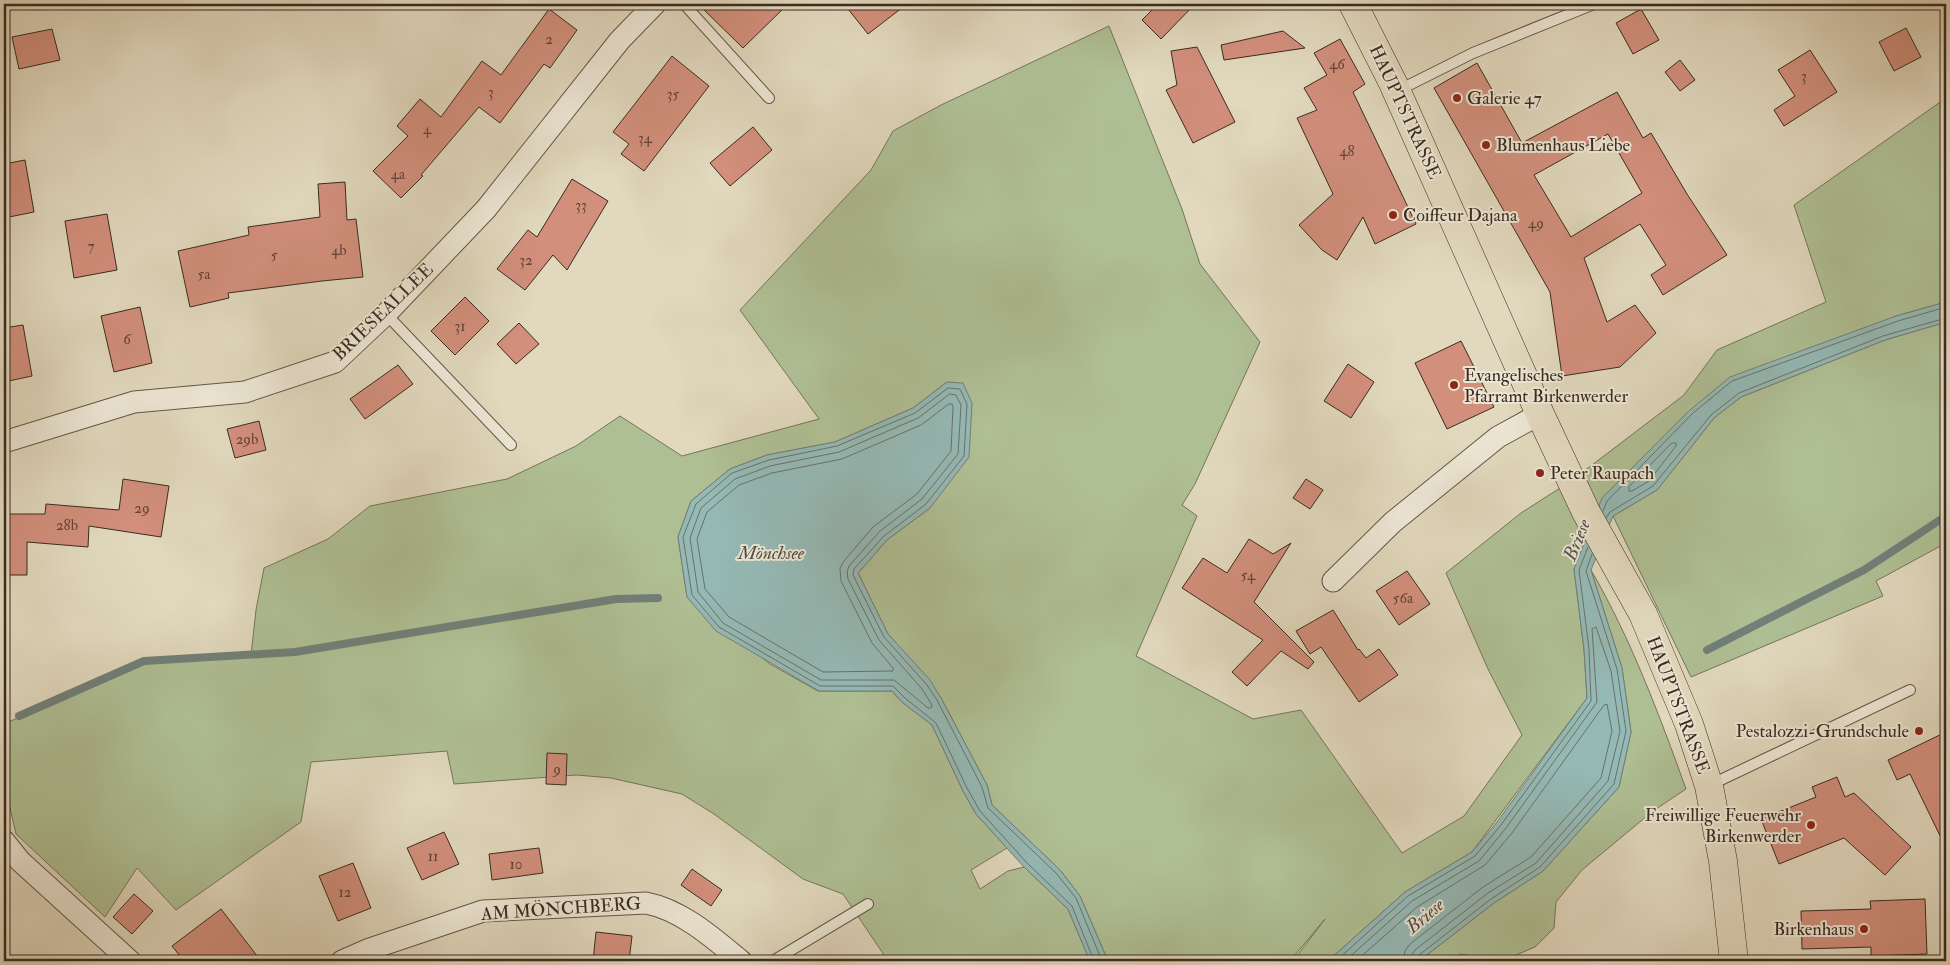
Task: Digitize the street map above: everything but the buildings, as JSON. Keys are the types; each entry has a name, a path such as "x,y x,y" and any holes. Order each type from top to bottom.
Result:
{"main road":[{"name":"HAUPTSTRASSE","path":"1353,4 1396,92 1540,414 1586,512 1643,614 1689,724 1709,786 1722,861 1734,961"}],"street":[{"name":"BRIESEALLEE","path":"4,442 134,402 245,392 335,362 386,314 486,209 620,40 655,4"},
{"path":"1333,582 1393,522 1498,437 1540,414"},
{"path":"4,841 20,861 130,961"},
{"name":"AM MÖNCHBERG","path":"342,961 367,950 483,911 646,903 661,906 705,932 741,961"}],"lane":[{"path":"684,4 769,98"},
{"path":"1396,92 1473,53 1594,4"},
{"path":"386,314 511,445"},
{"path":"1709,786 1910,690"},
{"path":"773,961 868,904"}],"green space":[{"path":"1109,26 1182,209 1200,264 1260,342 1195,484 1182,505 1197,516 1136,656 1253,719 1301,710 1402,853 1464,816 1522,735 1488,669 1446,573 1521,513 1571,481 1684,395 1717,350 1826,302 1794,205 1946,98 1946,302 1896,316 1690,410 1574,569 1584,649 1587,698 1472,852 1405,892 1328,961 1293,961 1325,919 1290,961 1108,961 1080,896 1060,870 992,805 987,785 941,698 927,678 888,634 858,573 887,540 930,508 947,382 913,408 835,442 767,455 730,469 691,501 678,537 687,597 770,664 818,691 892,691 902,702 932,725 976,814 1007,848 971,870 980,889 1008,871 1024,867 1068,909 1090,961 888,961 843,894 803,879 714,814 682,794 611,778 577,775 454,784 447,751 311,762 301,822 176,910 137,868 105,917 16,834 5,786 4,724 144,661 251,655 256,610 264,568 328,539 370,506 507,479 576,446 620,416 682,456 819,419 740,310 871,170 893,131 941,105"},
{"path":"1946,322 1946,543 1876,581 1883,596 1691,677 1613,516 1657,490 1714,418 1741,397 1885,340"},
{"path":"1591,570 1632,650 1655,705 1686,789 1653,811 1582,870 1556,902 1554,928 1535,947 1502,961 1460,954 1452,961 1419,961 1494,903 1543,871 1619,787 1631,732 1622,668"}],"water":[{"name":"Briese","path":"1946,302 1946,322 1885,340 1741,397 1714,418 1657,490 1613,516 1591,570 1622,668 1631,732 1619,787 1543,871 1494,903 1419,961 1328,961 1405,892 1472,852 1497,822 1587,698 1584,649 1574,569 1602,498 1690,410 1730,377 1896,316"},
{"name":"Mönchsee","path":"947,382 963,383 972,403 969,457 930,508 887,540 858,573 888,634 930,680 941,698 987,785 992,805 1060,870 1080,896 1108,961 1090,961 1068,909 1024,867 976,814 932,725 902,702 892,691 819,691 716,631 687,597 678,537 691,501 730,469 767,455 835,442 913,408"}],"waterway":[{"path":"1707,650 1864,570 1946,516"},
{"path":"19,716 144,661 295,652 616,599 658,598"}],"place":[{"name":"Galerie 47","path":"1457,98"},
{"name":"Blumenhaus Liebe","path":"1486,145"},
{"name":"Coiffeur Dajana","path":"1393,215"},
{"name":"Evangelisches Pfarramt Birkenwerder","path":"1454,385"},
{"name":"Peter Raupach","path":"1540,473"},
{"name":"Pestalozzi-Grundschule","path":"1919,731"},
{"name":"Freiwillige Feuerwehr Birkenwerder","path":"1811,825"},
{"name":"Birkenhaus","path":"1864,929"}]}
